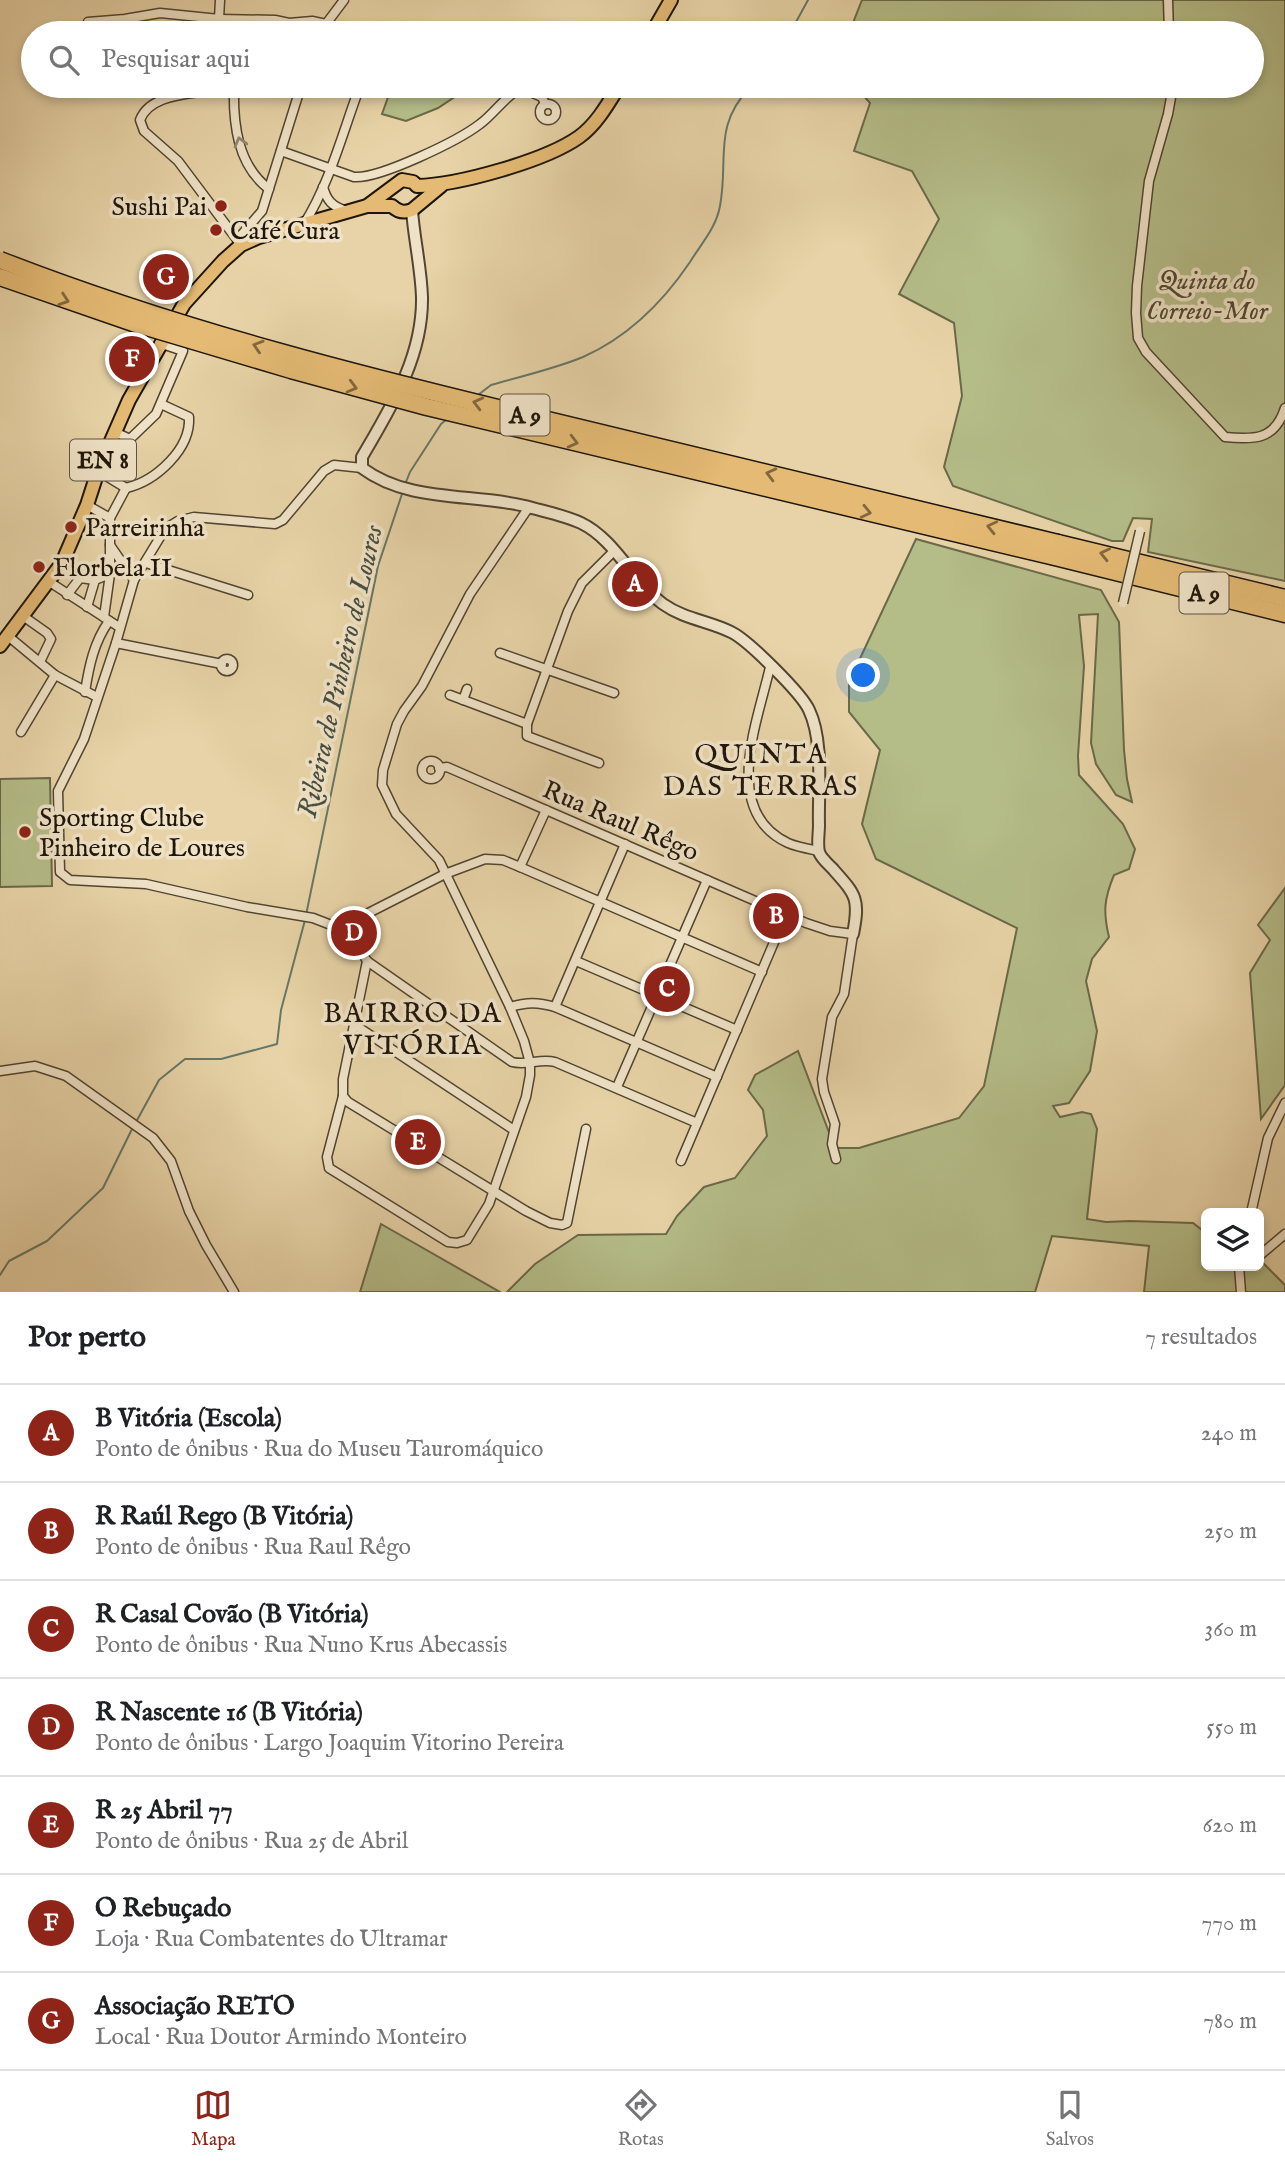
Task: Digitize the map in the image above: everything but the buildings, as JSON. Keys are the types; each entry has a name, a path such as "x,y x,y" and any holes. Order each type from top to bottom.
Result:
{"highway":[{"name":"A 9","path":"0,261 141,310 299,358 1056,550 1123,574 1285,614"},
{"name":"A 9","path":"0,277 146,327 402,400 1056,550 1285,596"},
{"path":"1123,574 1285,621"}],"main road":[{"path":"659,21 671,0"},
{"name":"EN 8","path":"4,641 62,563 129,400 159,344 184,304 241,245 259,237 367,206 402,180 413,182 417,186 441,185 517,164 572,142 587,130 610,98"},
{"name":"EN 8","path":"367,206 406,208 441,185"},
{"path":"389,190 389,201 406,208 420,191 417,186"}],"street":[{"path":"219,19 220,0"},
{"path":"328,21 344,0"},
{"path":"1168,0 1168,21"},
{"path":"100,21 160,13 280,21"},
{"path":"170,98 149,106 140,120 144,131 177,161 241,245"},
{"path":"233,98 239,146 258,181 269,189"},
{"path":"241,245 240,237 262,211 297,98"},
{"path":"304,224 323,187 356,98"},
{"path":"281,151 354,177 380,173 464,135 481,124 508,98"},
{"path":"542,98 545,104"},
{"path":"1171,98 1149,181 1137,286 1138,338 1146,352 1225,437 1252,439 1268,434 1280,422 1285,408"},
{"path":"323,187 332,205 349,212"},
{"path":"318,198 320,210 328,218"},
{"path":"362,468 362,457 410,369 418,335 422,300 418,254 406,208"},
{"path":"116,432 131,439 156,414 162,404 183,351 159,344"},
{"path":"98,471 126,488 162,469 175,456 190,428 189,417 162,404"},
{"path":"698,1123 555,1062 546,1060 521,1065 512,1062 368,961 358,946 339,928 313,918 247,907 146,884 70,880 63,876 60,872 58,791 77,757 116,643 134,580 165,529 178,521 194,517 275,524 283,520 324,471 334,465 362,468 413,492 502,501 581,523 614,551 647,591 666,606 696,620 733,632 799,695 809,708 813,719 818,764 819,851"},
{"path":"85,691 99,635 106,619 110,575 110,518 126,488"},
{"path":"87,505 110,518"},
{"path":"368,961 343,1079 343,1096 327,1157 329,1168 453,1243 462,1243 467,1240 489,1204 528,1086 530,1063 510,1007 439,860 396,814 382,785 383,770 397,724 422,686 470,594 529,507"},
{"path":"1123,603 1140,531"},
{"path":"110,545 134,580"},
{"path":"599,763 527,736 527,724 568,611 582,583 614,551"},
{"path":"146,563 248,595"},
{"path":"67,595 80,578 94,580 110,575"},
{"path":"87,607 94,580"},
{"path":"48,581 119,627"},
{"path":"23,616 51,639 40,662"},
{"path":"4,641 97,697"},
{"path":"116,643 222,664"},
{"path":"500,653 614,693"},
{"path":"770,667 747,769 750,799 762,821 777,836 789,843 819,851 853,893 857,903 844,994 832,1017 822,1079 835,1124 832,1144 836,1159"},
{"path":"21,732 55,674"},
{"path":"463,700 467,689"},
{"path":"450,695 527,724"},
{"name":"Rua Raul Rêgo","path":"439,768 447,767 786,914 831,931 853,934"},
{"path":"520,867 546,810"},
{"path":"555,1007 625,844"},
{"path":"339,928 445,874 485,859 503,860 762,972"},
{"path":"617,1087 707,880"},
{"path":"681,1161 786,914"},
{"path":"576,961 737,1030"},
{"path":"510,1007 527,1002 540,1002 555,1007 717,1077"},
{"path":"355,1025 514,1130"},
{"path":"0,1070 35,1066 66,1076 153,1138 171,1161 189,1211 234,1292"},
{"path":"343,1096 348,1102 493,1192 550,1223 562,1225 567,1223 586,1129"},
{"path":"1252,1208 1268,1138 1285,1103"},
{"path":"1264,1252 1285,1234"},
{"path":"1240,1271 1241,1292"},
{"path":"1241,1275 1245,1271"}],"green space":[{"name":"Quinta do Correio-Mor","path":"862,0 1285,0 1285,581 1148,552 1152,519 1133,518 1123,541 1112,541 953,486 944,467 962,396 954,323 899,294 939,219 912,171 854,151 870,103 866,98 1264,98 1264,21 854,21"},
{"path":"388,98 453,98 438,108 406,121 382,114"},
{"path":"916,539 1101,590 1119,622 1124,750 1132,802 1116,795 1096,764 1091,743 1098,614 1079,615 1084,666 1079,775 1123,824 1135,849 1129,869 1114,875 1106,899 1109,937 1092,959 1086,981 1097,1031 1090,1071 1069,1103 1053,1106 1060,1117 1082,1112 1091,1114 1097,1129 1087,1219 1106,1222 1193,1223 1201,1229 1201,1271 1264,1271 1264,1264 1285,1285 1285,1292 1144,1292 1149,1246 1052,1236 1035,1292 507,1292 535,1264 578,1235 666,1234 677,1216 704,1187 735,1178 767,1136 763,1110 748,1090 755,1075 798,1051 835,1148 859,1148 959,1118 984,1086 1017,928 876,859 862,824 880,750 849,712 849,682"},
{"name":"Sporting Clube Pinheiro de Loures","path":"50,778 52,886 0,887 0,779"},
{"path":"1285,888 1285,1085 1261,1119 1250,973 1270,940 1258,925"},
{"path":"381,1224 500,1292 360,1292"}],"waterway":[{"name":"Ribeira de Pinheiro de Loures","path":"797,21 808,0"},
{"name":"Ribeira de Pinheiro de Loures","path":"478,395 491,385 561,365 599,349 630,329 668,291 708,236 715,221 720,206 726,129 741,98"},
{"name":"Ribeira de Pinheiro de Loures","path":"406,482 446,420"},
{"name":"Ribeira de Pinheiro de Loures","path":"306,915 378,566 403,491"},
{"name":"Ribeira de Pinheiro de Loures","path":"136,1122 159,1080 185,1059 221,1059 277,1044 281,1010 305,920"},
{"name":"Ribeira de Pinheiro de Loures","path":"0,1275 9,1261 47,1241 103,1188 133,1127"}],"place":[{"name":"Sushi Pai","path":"221,206"},
{"name":"Café Cura","path":"216,230"},
{"name":"Associação RETO","path":"166,277"},
{"name":"O Rebuçado","path":"132,359"},
{"name":"Parreirinha","path":"71,527"},
{"name":"Florbela II","path":"39,567"},
{"name":"B Vitória (Escola)","path":"635,584"},
{"name":"Sporting Clube Pinheiro de Loures","path":"25,832"},
{"name":"R Raúl Rego (B Vitória)","path":"776,916"},
{"name":"R Nascente 16 (B Vitória)","path":"354,933"},
{"name":"R Casal Covão (B Vitória)","path":"667,989"},
{"name":"R 25 Abril 77","path":"418,1142"}],"district":[{"name":"QUINTA DAS TERRAS","path":"761,769"},
{"name":"BAIRRO DA VITÓRIA","path":"413,1028"}]}
